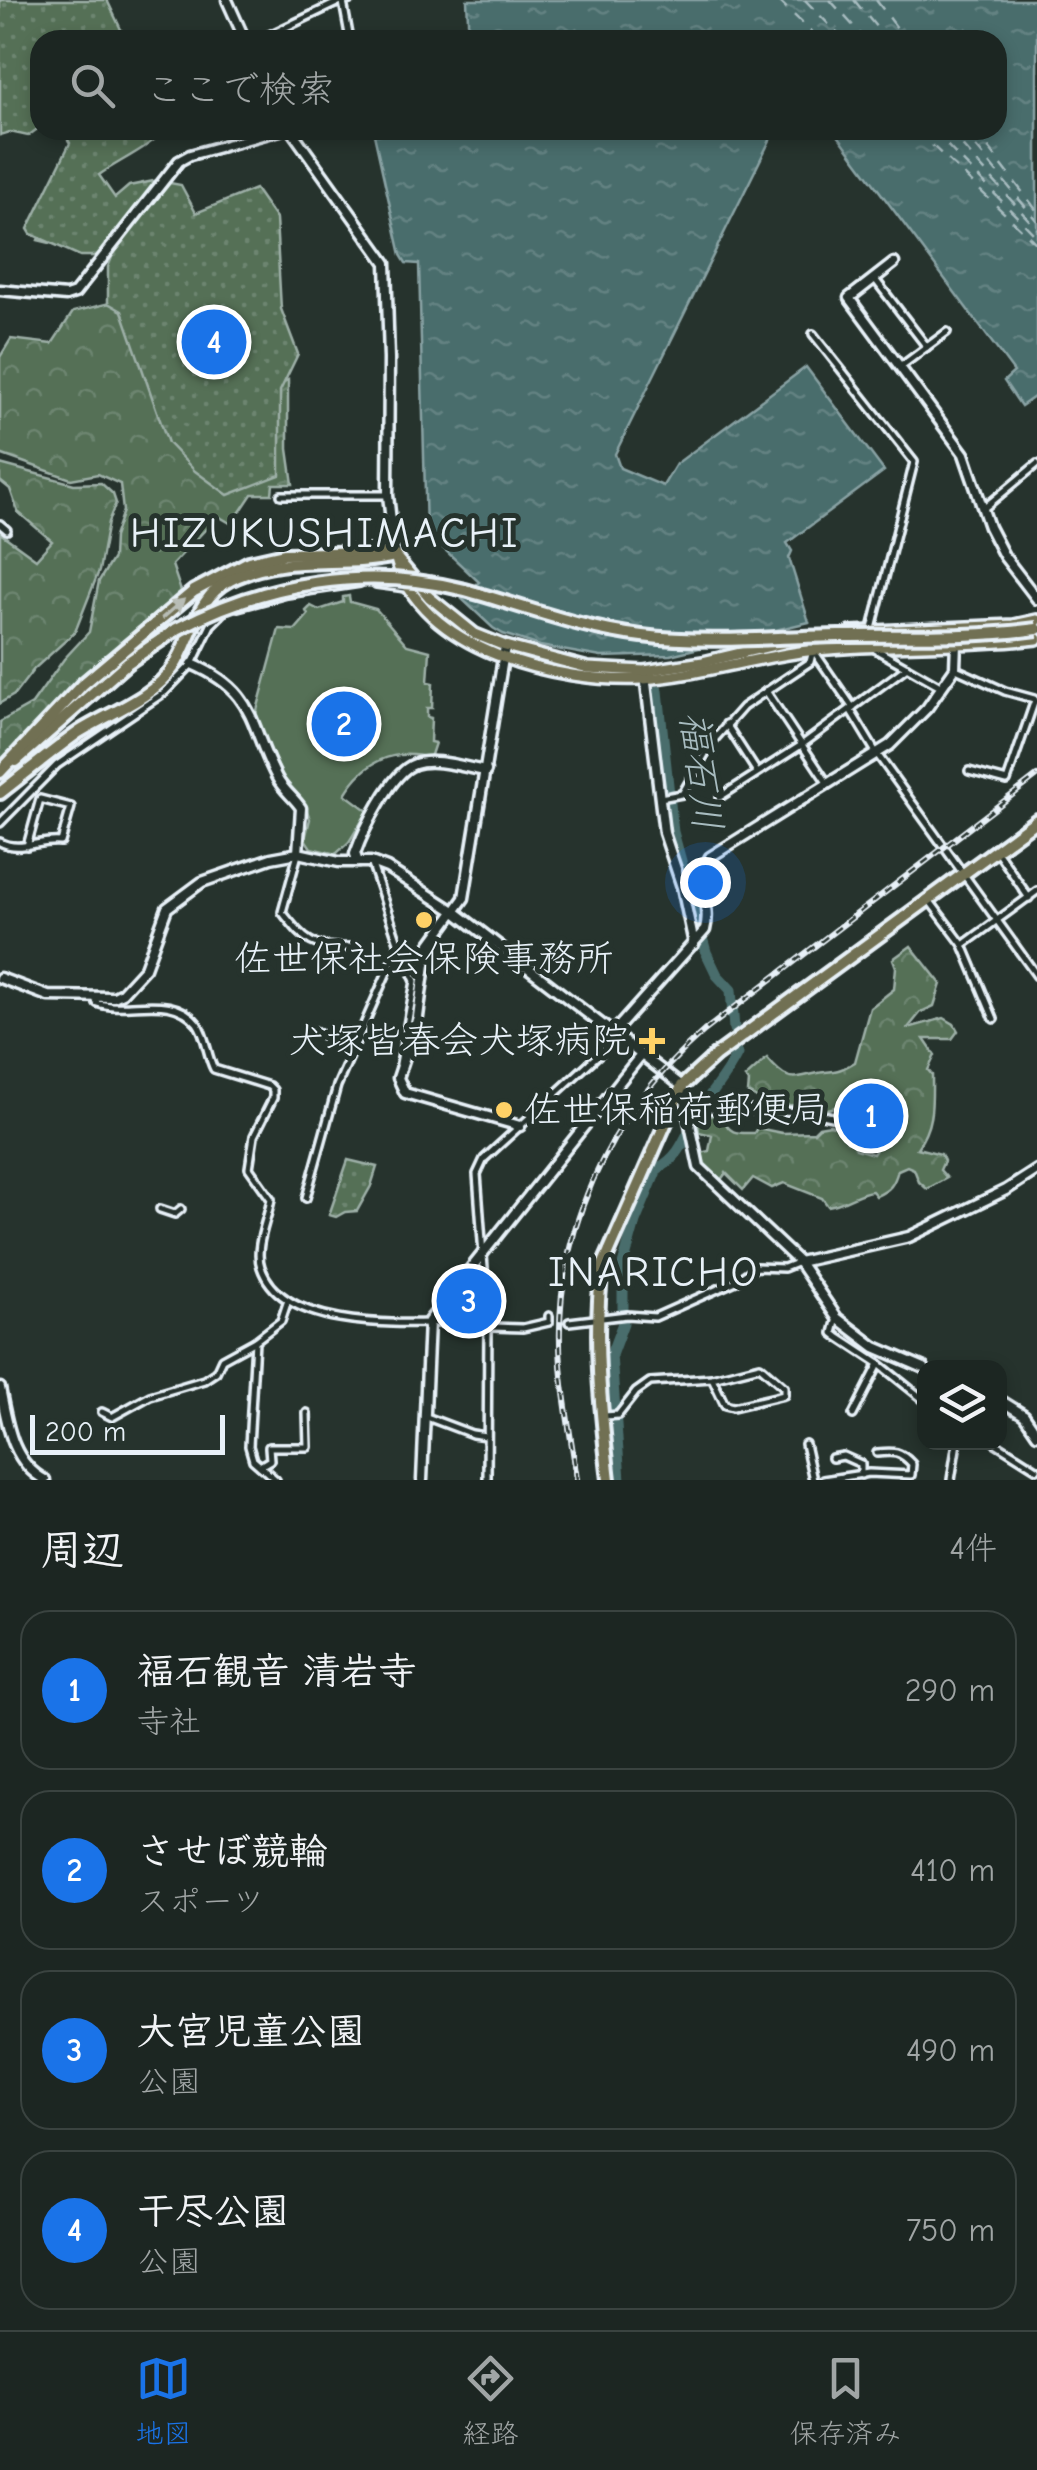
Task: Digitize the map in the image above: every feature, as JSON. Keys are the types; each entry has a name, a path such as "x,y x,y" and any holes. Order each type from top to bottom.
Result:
{"highway":[{"path":"0,773 82,685 178,603 218,578 249,562 285,554 377,552 396,556"},
{"path":"0,792 76,734 165,678 181,655 208,597 226,582 285,564 396,556"},
{"path":"0,773 127,663 178,629 250,596 299,585 360,578 402,579 460,589 603,630 672,639 978,636 1037,629"},
{"path":"0,792 70,714"},
{"path":"609,1480 602,1268 682,1092 716,1056 1036,822"}],"main road":[{"path":"396,556 406,588 450,631 480,648 588,668 645,675 813,650 1037,639"},
{"path":"396,556 446,613 504,651"},
{"path":"645,675 809,637 872,629 955,628 1037,620"}],"street":[{"path":"227,0 240,30"},
{"path":"280,30 345,1 349,30"},
{"path":"0,290 66,296 75,292 179,161 244,140"},
{"path":"297,140 386,263 390,359 388,495 396,556"},
{"path":"894,264 849,298 964,454 1004,556 1037,599"},
{"path":"874,278 927,346"},
{"path":"900,367 947,332"},
{"path":"813,334 914,462 872,629"},
{"path":"984,509 1037,464"},
{"path":"281,495 388,495"},
{"path":"0,524 7,530"},
{"path":"0,823 57,765 166,692 192,664 218,615 287,594 333,586 364,583 406,588"},
{"path":"486,1480 488,1322 477,1174 484,1159 610,1044 614,1033 705,930 701,878 710,857 877,754 911,727 955,668 955,628"},
{"path":"809,637 813,650 877,754 1037,976"},
{"path":"868,646 942,687"},
{"path":"662,798 682,794 726,724 810,662 813,650"},
{"path":"399,1069 418,1017 428,949 464,898 504,651"},
{"path":"192,664 225,679 247,709 276,778 301,808 298,853 282,912 308,942 320,947 349,947"},
{"path":"720,797 803,744 907,666"},
{"path":"955,668 1036,700 1008,780 968,771"},
{"path":"645,675 664,833 682,887 694,944"},
{"path":"766,691 828,784"},
{"path":"726,724 758,773"},
{"path":"358,862 355,854 363,831 395,782 413,764 425,762 486,771"},
{"path":"0,842 9,847 27,846 61,842 71,807 40,799 27,846"},
{"path":"997,851 1029,898"},
{"path":"0,978 48,996 114,998 145,968 161,918 180,896 223,873 298,853 339,862 371,862 454,911 703,1106 807,1112 858,1122"},
{"path":"371,862 415,981 398,1078 405,1094 520,1126"},
{"path":"962,945 1037,892"},
{"path":"928,900 962,945 994,1020"},
{"path":"306,1198 337,1086 399,945"},
{"path":"95,998 97,1003 107,1006 150,1004 179,1010 197,1024 214,1069 272,1090 254,1136 249,1168 271,1199 258,1254 261,1270 288,1300 345,1320 488,1322 493,1327 523,1328 549,1322 548,1316"},
{"path":"311,1030 352,1048"},
{"path":"422,1480 429,1321 641,1055"},
{"path":"682,1092 700,1167 799,1262 838,1318 875,1347 917,1365"},
{"path":"569,1322 627,1314 655,1317 756,1268 784,1268 926,1230 1037,1170"},
{"path":"160,1209 175,1214 181,1209"},
{"path":"102,1412 112,1416 150,1396 204,1380 216,1372 222,1359 282,1321 288,1300"},
{"path":"838,1318 833,1333 917,1395"},
{"path":"255,1341 249,1446 253,1460 276,1480"},
{"path":"853,1415 879,1364"},
{"path":"606,1416 618,1415 636,1392 650,1382 712,1378 760,1366 786,1392 779,1397 730,1407 712,1378"},
{"path":"0,1388 6,1423 23,1463 45,1480"},
{"path":"1007,1405 1024,1416 1037,1434"},
{"path":"260,1466 270,1460 269,1448 308,1447 307,1414"},
{"path":"424,1416 486,1436"},
{"path":"805,1444 812,1480"},
{"path":"951,1480 956,1450"},
{"path":"1007,1450 1037,1469"},
{"path":"823,1480 911,1474 912,1464 903,1454 877,1453"},
{"path":"832,1458 843,1456 861,1464 861,1475"}],"green space":[{"path":"0,0 107,0 121,30 30,30 30,134 0,135"},
{"path":"68,140 153,140 99,175 115,198 129,186 159,180 101,256 80,256 31,234 28,229"},
{"path":"73,144 111,207 165,191 235,398 288,380 288,449 293,484 273,484 272,494 252,494 232,524 218,516 172,565 181,591 79,680 0,762 0,722 32,704 89,632 99,581 113,558 114,537 123,511 120,484 98,474 71,479 0,454 0,357 11,339 52,344 73,312 114,302 121,260 38,240"},
{"path":"170,183 181,185 196,213 255,189 276,219 281,309 298,354 280,391 280,475 228,495 195,471 168,443 122,311 108,303 108,267 114,252"},
{"path":"0,464 74,484 101,483 116,503 108,522 99,571 75,632 34,669 14,695 0,703 0,533 36,559 52,541 18,512 10,489 0,481"},
{"path":"349,596 350,602 376,609 407,645 430,651 428,682 433,683 432,708 427,708 427,717 431,718 430,742 435,743 430,758 392,756 361,773 345,794 368,811 349,842 336,854 311,848 305,839 310,819 305,805 278,774 255,718 279,629 295,630 311,606 319,610"},
{"path":"911,946 941,984 934,1006 921,1012 908,1028 944,1018 958,1031 952,1039 924,1039 935,1055 928,1070 932,1075 932,1104 917,1148 941,1154 944,1161 940,1170 947,1178 927,1189 914,1169 907,1166 898,1170 891,1186 881,1194 867,1192 828,1206 822,1198 784,1183 772,1188 753,1178 743,1190 726,1173 720,1181 702,1166 701,1153 709,1151 712,1135 699,1132 698,1124 715,1113 739,1133 754,1133 757,1128 782,1133 814,1132 830,1125 847,1130 847,1141 856,1149 873,1154 889,1130 889,1110 876,1099 879,1091 871,1089 870,1096 858,1107 843,1105 824,1110 771,1106 748,1093 749,1082 745,1078 767,1058 782,1073 793,1077 837,1070 855,1062 870,1008 894,989 893,959"},
{"path":"348,1160 377,1167 357,1211 336,1217 329,1215"}],"water":[{"path":"467,0 1037,0 1037,395 1021,406 1004,381 1014,372 841,140 1007,140 1007,30 468,30"},
{"path":"375,140 770,140 615,454 620,468 663,486 676,464 806,367 884,471 787,543 809,622 670,655 601,657 540,646 493,628 462,599 479,582 426,532 419,264 406,263"}],"waterway":[{"name":"福石川","path":"658,691 673,832 706,952 717,975 731,990 734,1029"},
{"name":"福石川","path":"620,1480 611,1355 623,1323 623,1265 635,1222 657,1169 678,1151 737,1054"}],"ferry route":[{"path":"778,0 810,30"},
{"path":"805,0 834,30"},
{"path":"830,0 857,30"},
{"path":"854,0 879,30"},
{"path":"876,0 898,30"},
{"path":"927,140 1037,244"},
{"path":"942,140 1037,237"},
{"path":"957,140 1037,229"},
{"path":"970,140 1037,221"},
{"path":"983,140 1037,211"}],"railway":[{"path":"577,1480 562,1380 560,1317 577,1224 614,1139 640,1100 704,1031 1037,776"}],"place":[{"name":"干尽公園","path":"214,342"},
{"name":"させぼ競輪","path":"344,724"},
{"name":"佐世保社会保険事務所","path":"424,920"},
{"name":"犬塚皆春会犬塚病院","path":"652,1041"},
{"name":"佐世保稲荷郵便局","path":"504,1110"},
{"name":"福石観音 清岩寺","path":"871,1116"},
{"name":"大宮児童公園","path":"469,1301"}],"district":[{"name":"HIZUKUSHIMACHI","path":"325,533"},
{"name":"INARICHO","path":"654,1272"}]}
